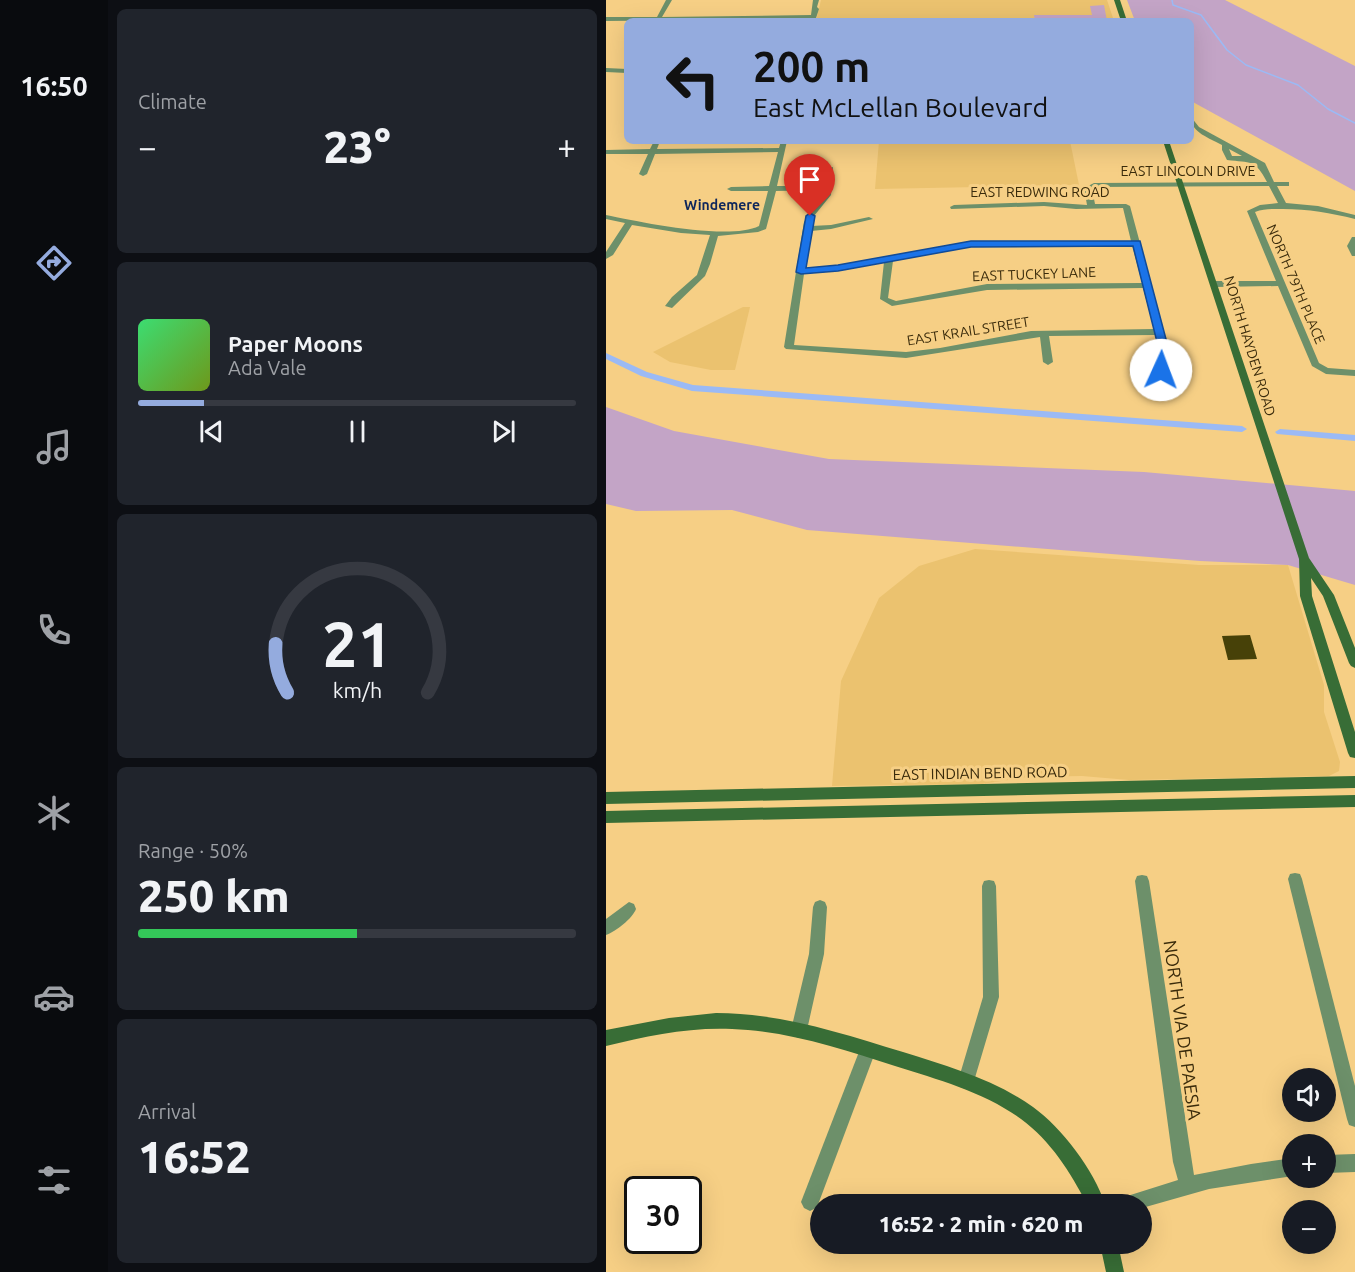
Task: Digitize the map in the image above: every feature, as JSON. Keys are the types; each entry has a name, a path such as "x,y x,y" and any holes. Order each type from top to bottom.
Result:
{"main road":[{"path":"1117,0 1123,18"},
{"name":"NORTH HAYDEN ROAD","path":"1167,144 1304,559 1306,596 1355,753"},
{"name":"NORTH HAYDEN ROAD","path":"1304,559 1328,595 1355,663"},
{"name":"EAST INDIAN BEND ROAD","path":"606,798 1355,782"},
{"path":"606,817 1355,801"},
{"path":"606,1038 660,1026 717,1021 764,1024 799,1030 966,1081 1011,1101 1044,1127 1069,1156 1090,1194"},
{"path":"1111,1254 1114,1272"}],"street":[{"path":"659,18 669,0"},
{"path":"659,18 814,12"},
{"path":"606,19 624,19"},
{"path":"606,70 624,71"},
{"path":"1194,126 1265,169 1284,207 1319,208 1355,217"},
{"path":"643,174 656,144"},
{"path":"606,217 669,230 715,232 758,230 763,227 783,144"},
{"path":"606,152 781,150"},
{"path":"830,169 824,201 810,216 801,272 838,268 971,244 1137,243 1166,358 1161,370"},
{"name":"EAST LINCOLN DRIVE","path":"1091,206 1088,188 1090,186 1286,184"},
{"path":"731,189 828,188"},
{"name":"EAST REDWING ROAD","path":"954,207 1035,204 1126,206 1137,243"},
{"name":"NORTH 79TH PLACE","path":"1284,207 1253,209 1252,213 1315,364 1320,369 1355,373"},
{"path":"807,229 831,227 869,219"},
{"path":"606,257 613,250 621,231 631,222"},
{"path":"669,306 674,298 693,285 703,273 715,232"},
{"path":"1355,239 1351,246 1355,254"},
{"name":"EAST TUCKEY LANE","path":"889,258 884,299 888,303 895,304 987,287 1147,285"},
{"name":"EAST KRAIL STREET","path":"801,272 789,347 906,355 1017,336 1160,332"},
{"path":"1215,284 1281,283"},
{"name":"EAST KRAIL STREET","path":"1044,334 1048,362"},
{"path":"1295,879 1355,1119"},
{"name":"NORTH VIA DE PAESIA","path":"1142,881 1188,1185"},
{"path":"966,1081 991,997 989,886"},
{"path":"799,1030 812,981 819,938 820,907"},
{"path":"606,928 629,909"},
{"path":"813,1194 868,1050"},
{"path":"1336,1164 1355,1163"},
{"path":"1152,1196 1216,1178 1282,1169"}],"shaded area":[{"path":"821,0 1107,0 1113,18 817,18"},
{"path":"1127,0 1225,0 1355,66 1355,191 1194,103 1194,18 1134,18"},
{"path":"1104,5 1106,18 1034,18 1034,15 1092,15 1090,6"},
{"path":"879,144 1071,144 1079,185 875,189"},
{"path":"743,307 750,307 735,370 711,370 670,362 653,352"},
{"path":"606,407 674,431 829,459 1144,472 1355,491 1355,585 1288,565 1200,561 807,530 732,510 636,511 606,504"},
{"path":"975,549 1199,565 1288,565 1324,685 1324,712 1340,762 1339,771 1329,776 1129,780 1082,776 1027,777 982,784 832,786 841,681 879,598 919,566"}],"building":[{"path":"1250,635 1257,659 1228,660 1222,636"}],"waterway":[{"path":"1172,0 1173,5 1201,15 1227,50 1246,65 1298,85 1328,109 1355,123"},
{"path":"606,356 644,374 692,388 1242,429"},
{"path":"1280,432 1355,438"}],"district":[{"name":"Windemere","path":"722,205"}],"route":[{"path":"810,216 801,272 838,268 971,244 1137,243 1166,358 1161,370"}]}
